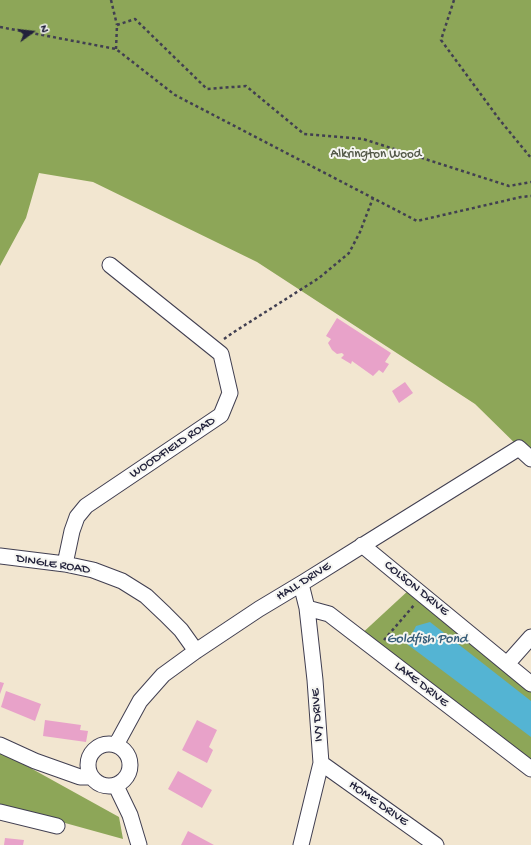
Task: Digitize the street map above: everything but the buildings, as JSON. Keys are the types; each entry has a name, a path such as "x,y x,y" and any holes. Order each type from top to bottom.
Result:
{"street":[{"name":"WOODFIELD ROAD","path":"65,564 72,531 77,517 86,506 221,415 230,393 220,354 110,265"},
{"name":"HALL DRIVE","path":"116,744 140,701 163,675 196,651 259,609 519,448 531,459"},
{"name":"COLSON DRIVE","path":"362,545 531,684"},
{"name":"DINGLE ROAD","path":"0,556 65,564 92,570 122,581 146,596 181,630 196,651"},
{"name":"IVY DRIVE","path":"301,584 307,608 315,680 321,763 301,845"},
{"name":"LAKE DRIVE","path":"307,608 329,614 531,769"},
{"path":"507,664 531,637"},
{"path":"110,743 116,744 127,752 130,758 130,772 127,778 122,782 116,786 102,785 91,777 88,760 94,749 110,743"},
{"path":"0,745 35,761 80,777 91,777"},
{"name":"HOME DRIVE","path":"321,763 436,845"},
{"path":"116,786 130,815 139,845"},
{"path":"0,812 56,826"}],"path":[{"path":"111,0 117,25 116,49"},
{"path":"454,0 441,40 499,119 531,158"},
{"path":"117,25 135,19 207,89 246,86 304,134 363,139 509,186 531,182"},
{"path":"0,27 116,49 175,95 417,221 531,196"},
{"path":"213,348 234,332 319,278 349,254 360,232 373,198"},
{"path":"375,650 423,595"}],"green space":[{"name":"Alkrington Wood","path":"0,0 531,0 531,459 475,404 257,262 93,182 39,173 26,218 0,266"},
{"path":"410,589 531,682 531,769 358,637"},
{"path":"0,747 16,760 119,817 123,839 0,805"}],"water":[{"name":"Goldfish Pond","path":"430,622 531,701 531,737 407,644 416,626"}]}
